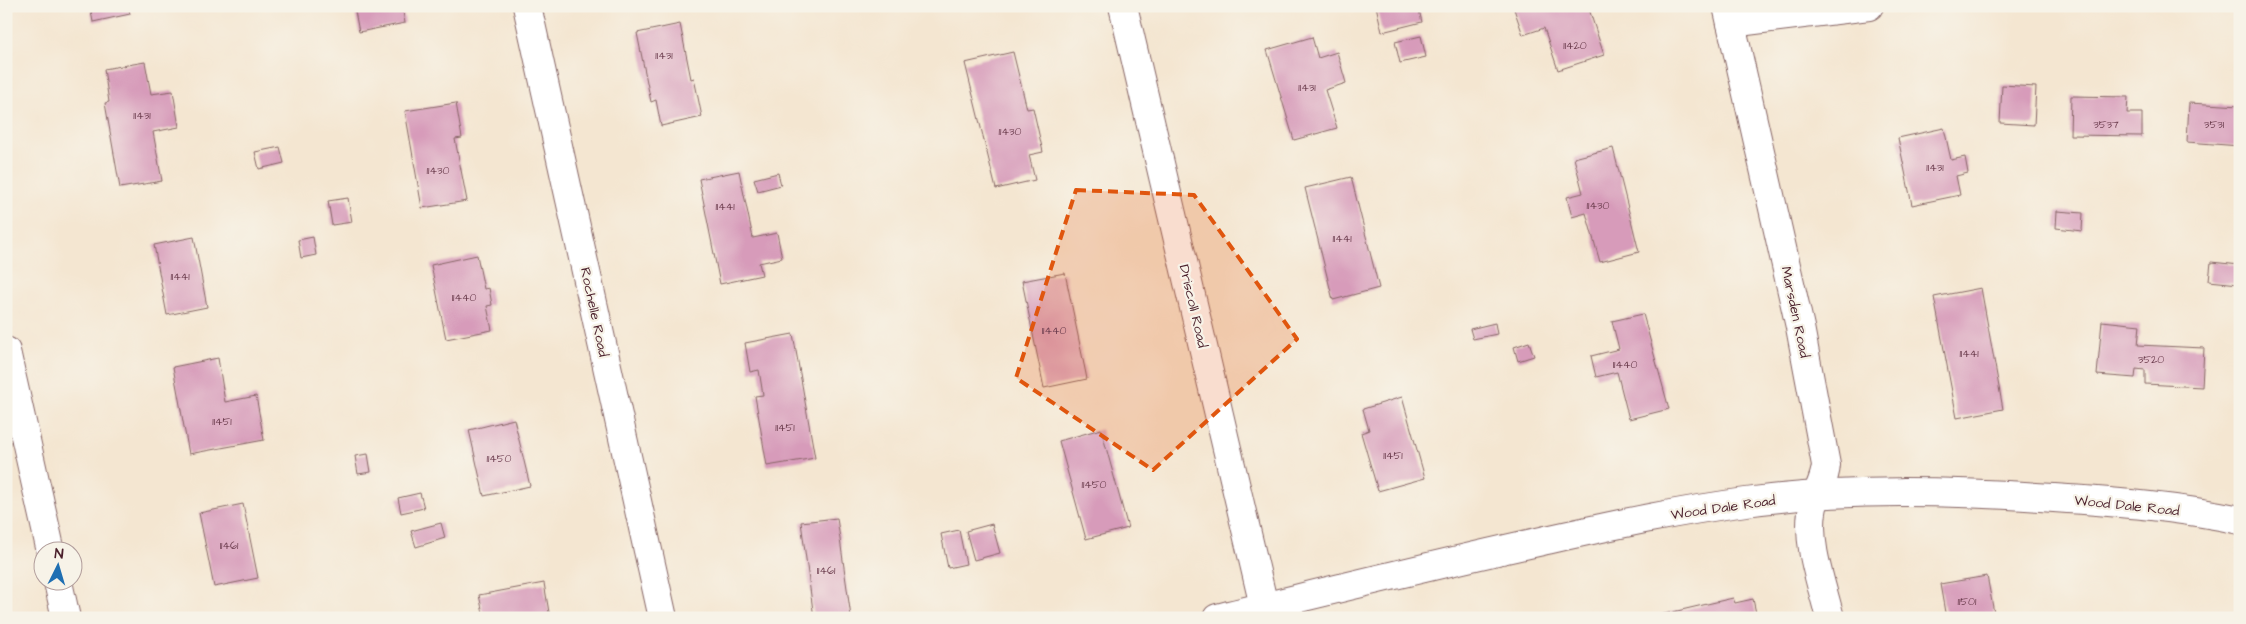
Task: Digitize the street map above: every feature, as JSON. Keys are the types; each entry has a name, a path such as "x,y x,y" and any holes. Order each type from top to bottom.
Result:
{"street":[{"name":"Rochelle Road","path":"527,6 663,618"},
{"name":"Driscoll Road","path":"1123,6 1264,606"},
{"path":"1729,15 1869,6"},
{"name":"Marsden Road","path":"1729,15 1800,327 1824,455 1825,477 1812,510 1810,533 1830,618"},
{"path":"6,351 49,542"},
{"name":"Wood Dale Road","path":"1217,618 1426,567 1648,518 1748,502 1817,495 1909,492 1990,493 2132,503 2240,520"},
{"path":"60,592 66,618"}],"highlighted area":[{"path":"1076,190 1194,195 1297,339 1153,470 1016,378"}],"building":[{"path":"90,6 128,6 130,14 93,22"},
{"path":"354,6 402,6 405,23 359,32"},
{"path":"1376,6 1418,6 1422,22 1382,32"},
{"path":"1513,6 1588,6 1604,55 1558,70 1544,28 1523,35"},
{"path":"680,24 691,79 694,78 702,117 661,126 656,100 651,102 637,33"},
{"path":"1421,36 1426,57 1400,63 1395,42"},
{"path":"1312,37 1318,58 1337,52 1346,83 1325,90 1337,128 1294,140 1267,50"},
{"path":"1013,52 1027,109 1033,108 1043,152 1029,155 1035,180 996,189 965,63"},
{"path":"145,62 151,94 173,91 179,127 153,132 162,181 120,188 105,103 109,102 104,69"},
{"path":"2002,85 2036,87 2034,125 2000,123"},
{"path":"2071,96 2128,97 2127,113 2142,113 2142,136 2070,135"},
{"path":"456,103 462,138 455,139 467,201 422,208 405,111"},
{"path":"2189,103 2240,106 2240,146 2187,142"},
{"path":"1944,128 1951,160 1965,157 1968,173 1956,176 1960,195 1912,205 1898,138"},
{"path":"280,147 284,163 259,169 255,152"},
{"path":"1613,148 1639,252 1600,262 1586,213 1572,217 1567,197 1583,193 1574,158"},
{"path":"739,171 753,238 777,233 782,258 759,263 762,275 720,284 699,179"},
{"path":"778,173 781,185 758,191 754,179"},
{"path":"1351,177 1379,288 1333,300 1305,188"},
{"path":"348,198 352,222 332,225 328,201"},
{"path":"2057,211 2083,213 2082,231 2056,228"},
{"path":"194,237 207,307 167,315 154,245"},
{"path":"313,237 316,255 301,258 298,240"},
{"path":"477,255 484,289 489,288 492,305 487,306 492,330 446,339 431,265"},
{"path":"2211,262 2240,265 2239,284 2209,281"},
{"path":"1065,273 1087,379 1044,388 1022,281"},
{"path":"1981,288 2003,409 1957,418 1934,297"},
{"path":"1643,314 1669,409 1629,419 1617,372 1596,377 1591,356 1619,349 1612,321"},
{"path":"2102,321 2140,325 2138,345 2204,348 2202,387 2145,384 2145,370 2136,369 2135,378 2097,375"},
{"path":"1495,323 1497,334 1473,339 1470,329"},
{"path":"793,334 815,458 767,466 755,396 763,395 759,370 750,372 745,343"},
{"path":"1529,342 1534,356 1518,361 1514,347"},
{"path":"218,358 225,402 256,396 264,440 189,454 173,367"},
{"path":"1402,397 1425,478 1378,491 1361,433 1369,430 1363,409"},
{"path":"514,419 530,486 484,496 469,430"},
{"path":"1101,429 1128,528 1086,539 1059,441"},
{"path":"368,454 371,472 358,474 355,456"},
{"path":"420,493 424,508 401,513 398,498"},
{"path":"243,504 258,578 214,587 199,513"},
{"path":"837,518 851,617 814,618 801,522"},
{"path":"441,523 445,538 416,547 411,531"},
{"path":"992,524 1000,553 974,560 966,531"},
{"path":"959,530 966,564 948,568 941,534"},
{"path":"1987,576 1995,618 1946,618 1940,584"},
{"path":"544,583 550,618 484,618 479,595"},
{"path":"1733,598 1735,603 1753,599 1757,618 1661,618 1660,615"}]}
